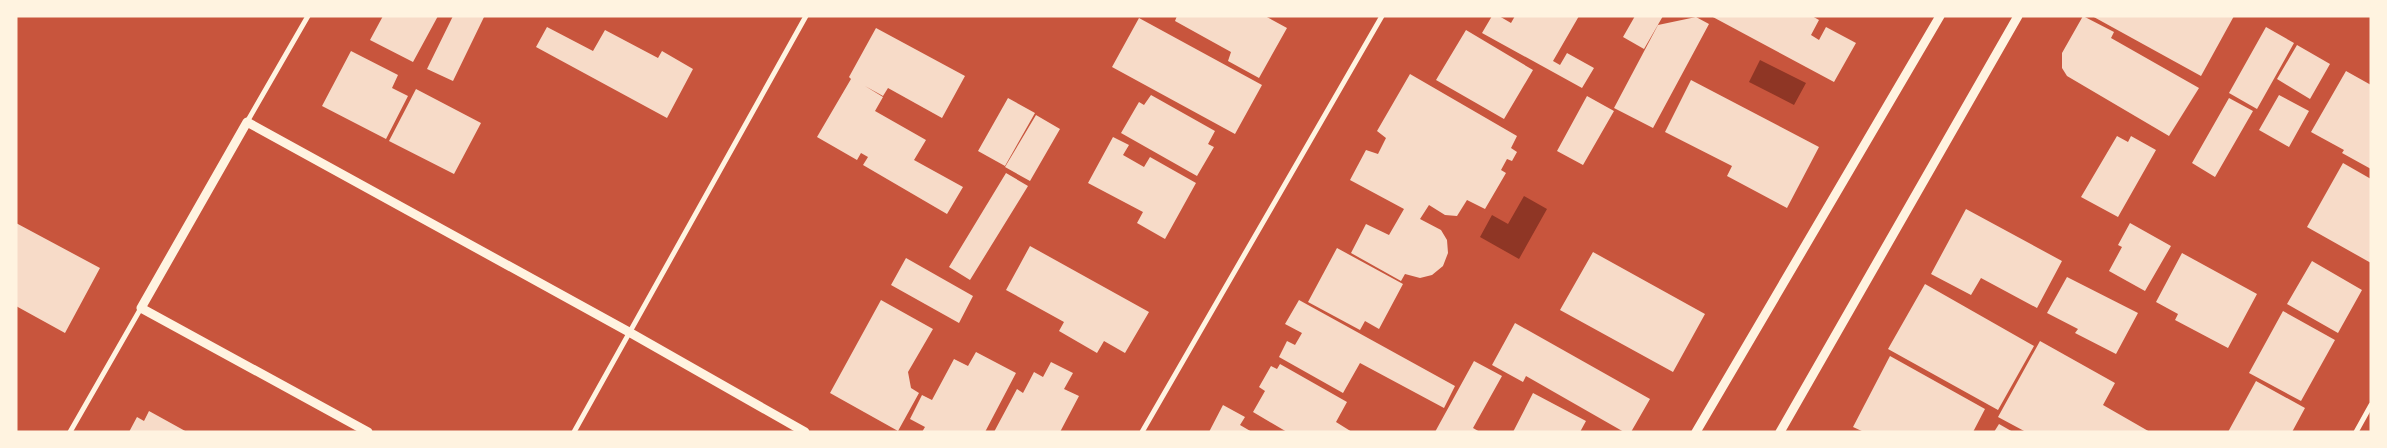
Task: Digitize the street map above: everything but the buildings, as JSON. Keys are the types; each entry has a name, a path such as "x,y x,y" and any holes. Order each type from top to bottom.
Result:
{"street":[{"path":"70,432 308,16"},
{"path":"574,432 806,16"},
{"path":"1142,432 1382,16"},
{"path":"1696,432 1940,16"},
{"path":"1780,432 2018,16"},
{"path":"247,122 629,332 804,432"},
{"path":"141,308 368,432"},
{"path":"2356,432 2371,404"}],"shaded area":[{"path":"1760,60 1806,83 1794,105 1749,82"},
{"path":"1524,196 1547,209 1519,259 1480,237 1492,215 1508,224"}]}
